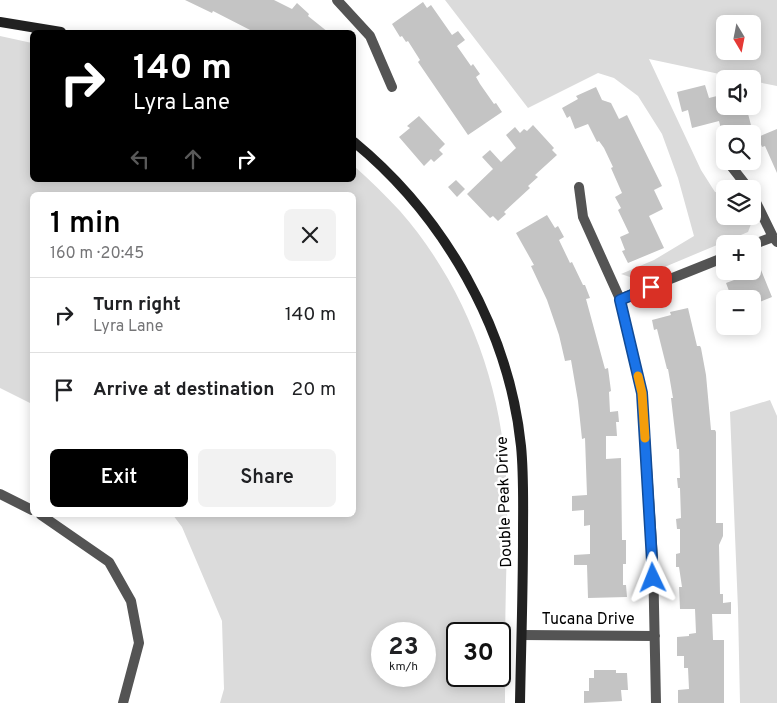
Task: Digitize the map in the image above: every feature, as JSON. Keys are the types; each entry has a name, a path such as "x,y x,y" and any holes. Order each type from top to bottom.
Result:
{"street":[{"path":"337,0 370,36 392,86"},
{"path":"0,22 49,30"},
{"name":"Double Peak Drive","path":"356,144 375,160 414,202 448,247 477,298 508,378 521,445 523,486 520,703"},
{"path":"733,170 742,180"},
{"name":"Tucana Drive","path":"579,187 583,216 620,300 642,393 653,558 656,703"},
{"path":"761,212 775,240 761,243"},
{"path":"620,300 716,260"},
{"path":"0,494 30,509"},
{"path":"44,517 109,562 131,601 139,643 122,703"},
{"name":"Tucana Drive","path":"522,635 655,636"}],"shaded area":[{"path":"445,0 777,0 777,86 761,83 761,70 716,70 716,73 649,59 701,170 716,192 716,225 751,225 748,232 741,235 716,235 716,245 636,279 621,274 654,260 694,236 678,178 662,134 638,96 614,78 598,73 528,108"},
{"path":"0,36 30,43 30,182 356,182 356,168 400,211 442,269 460,301 475,334 487,369 503,440 507,502 505,622 446,622 446,687 505,687 505,703 220,703 224,689 222,621 182,527 174,517 356,517 356,192 30,192 30,403 0,388"},
{"path":"770,400 777,416 777,703 740,703 730,412"}],"building":[{"path":"185,0 274,0 292,9 297,3 309,14 308,16 326,30 250,30 213,11 212,13"},
{"path":"423,2 427,8 431,5 452,35 458,31 465,40 457,46 471,66 473,64 480,74 476,77 480,84 502,112 468,135 418,62 420,60 408,41 406,42 402,36 400,37 392,24"},
{"path":"705,85 709,98 716,96 716,115 748,115 751,125 720,125 719,121 692,128 688,110 682,112 677,92"},
{"path":"596,87 602,100 611,103 619,119 627,115 662,186 654,190 663,209 649,216 664,248 628,263 622,251 625,250 620,237 629,233 618,210 621,208 615,197 622,193 611,168 613,167 604,148 599,141 597,142 588,124 575,129 570,116 567,118 562,108 578,99 576,96"},
{"path":"419,116 445,144 439,150 443,154 434,162 431,159 424,166 399,137 410,128 407,126"},
{"path":"533,125 554,148 552,150 557,155 535,175 538,177 528,186 530,188 504,212 506,214 498,221 493,216 490,218 467,194 493,169 482,157 490,150 501,162 516,148 506,135 515,127 520,133 524,129 527,131"},
{"path":"777,129 777,173 765,146 762,147 761,136"},
{"path":"456,180 465,189 457,197 448,187"},
{"path":"547,215 555,228 558,226 564,237 559,240 570,263 572,262 583,285 585,285 590,298 586,299 605,369 608,368 611,391 609,392 610,412 618,411 619,422 616,422 617,436 606,436 606,459 621,458 622,540 626,540 626,564 623,564 623,585 626,585 627,597 588,598 587,565 574,565 574,555 590,554 590,525 584,526 584,510 572,511 572,496 587,495 585,438 582,439 571,360 565,361 559,335 547,300 531,266 534,265 516,233"},
{"path":"761,270 772,297 761,301 761,290 729,290 726,283 734,280 761,280"},
{"path":"688,308 697,346 701,348 706,375 711,430 716,432 716,523 723,523 723,536 719,545 720,594 723,594 723,603 731,602 731,614 712,614 713,640 724,640 724,703 678,703 678,690 689,689 688,668 684,668 684,656 677,656 677,637 696,633 695,609 680,609 679,587 682,587 679,567 676,567 676,554 680,553 680,529 677,529 676,519 681,518 680,488 678,488 677,478 680,478 679,449 677,449 671,398 673,398 668,369 657,329 654,330 652,320 671,315 670,312"},
{"path":"594,670 616,670 616,673 627,673 628,690 621,690 622,701 584,703 584,691 589,691 589,678 594,678"}],"slow traffic":[{"path":"638,376 642,393 645,438"}],"route":[{"path":"651,287 620,300 642,393 653,578"}]}
